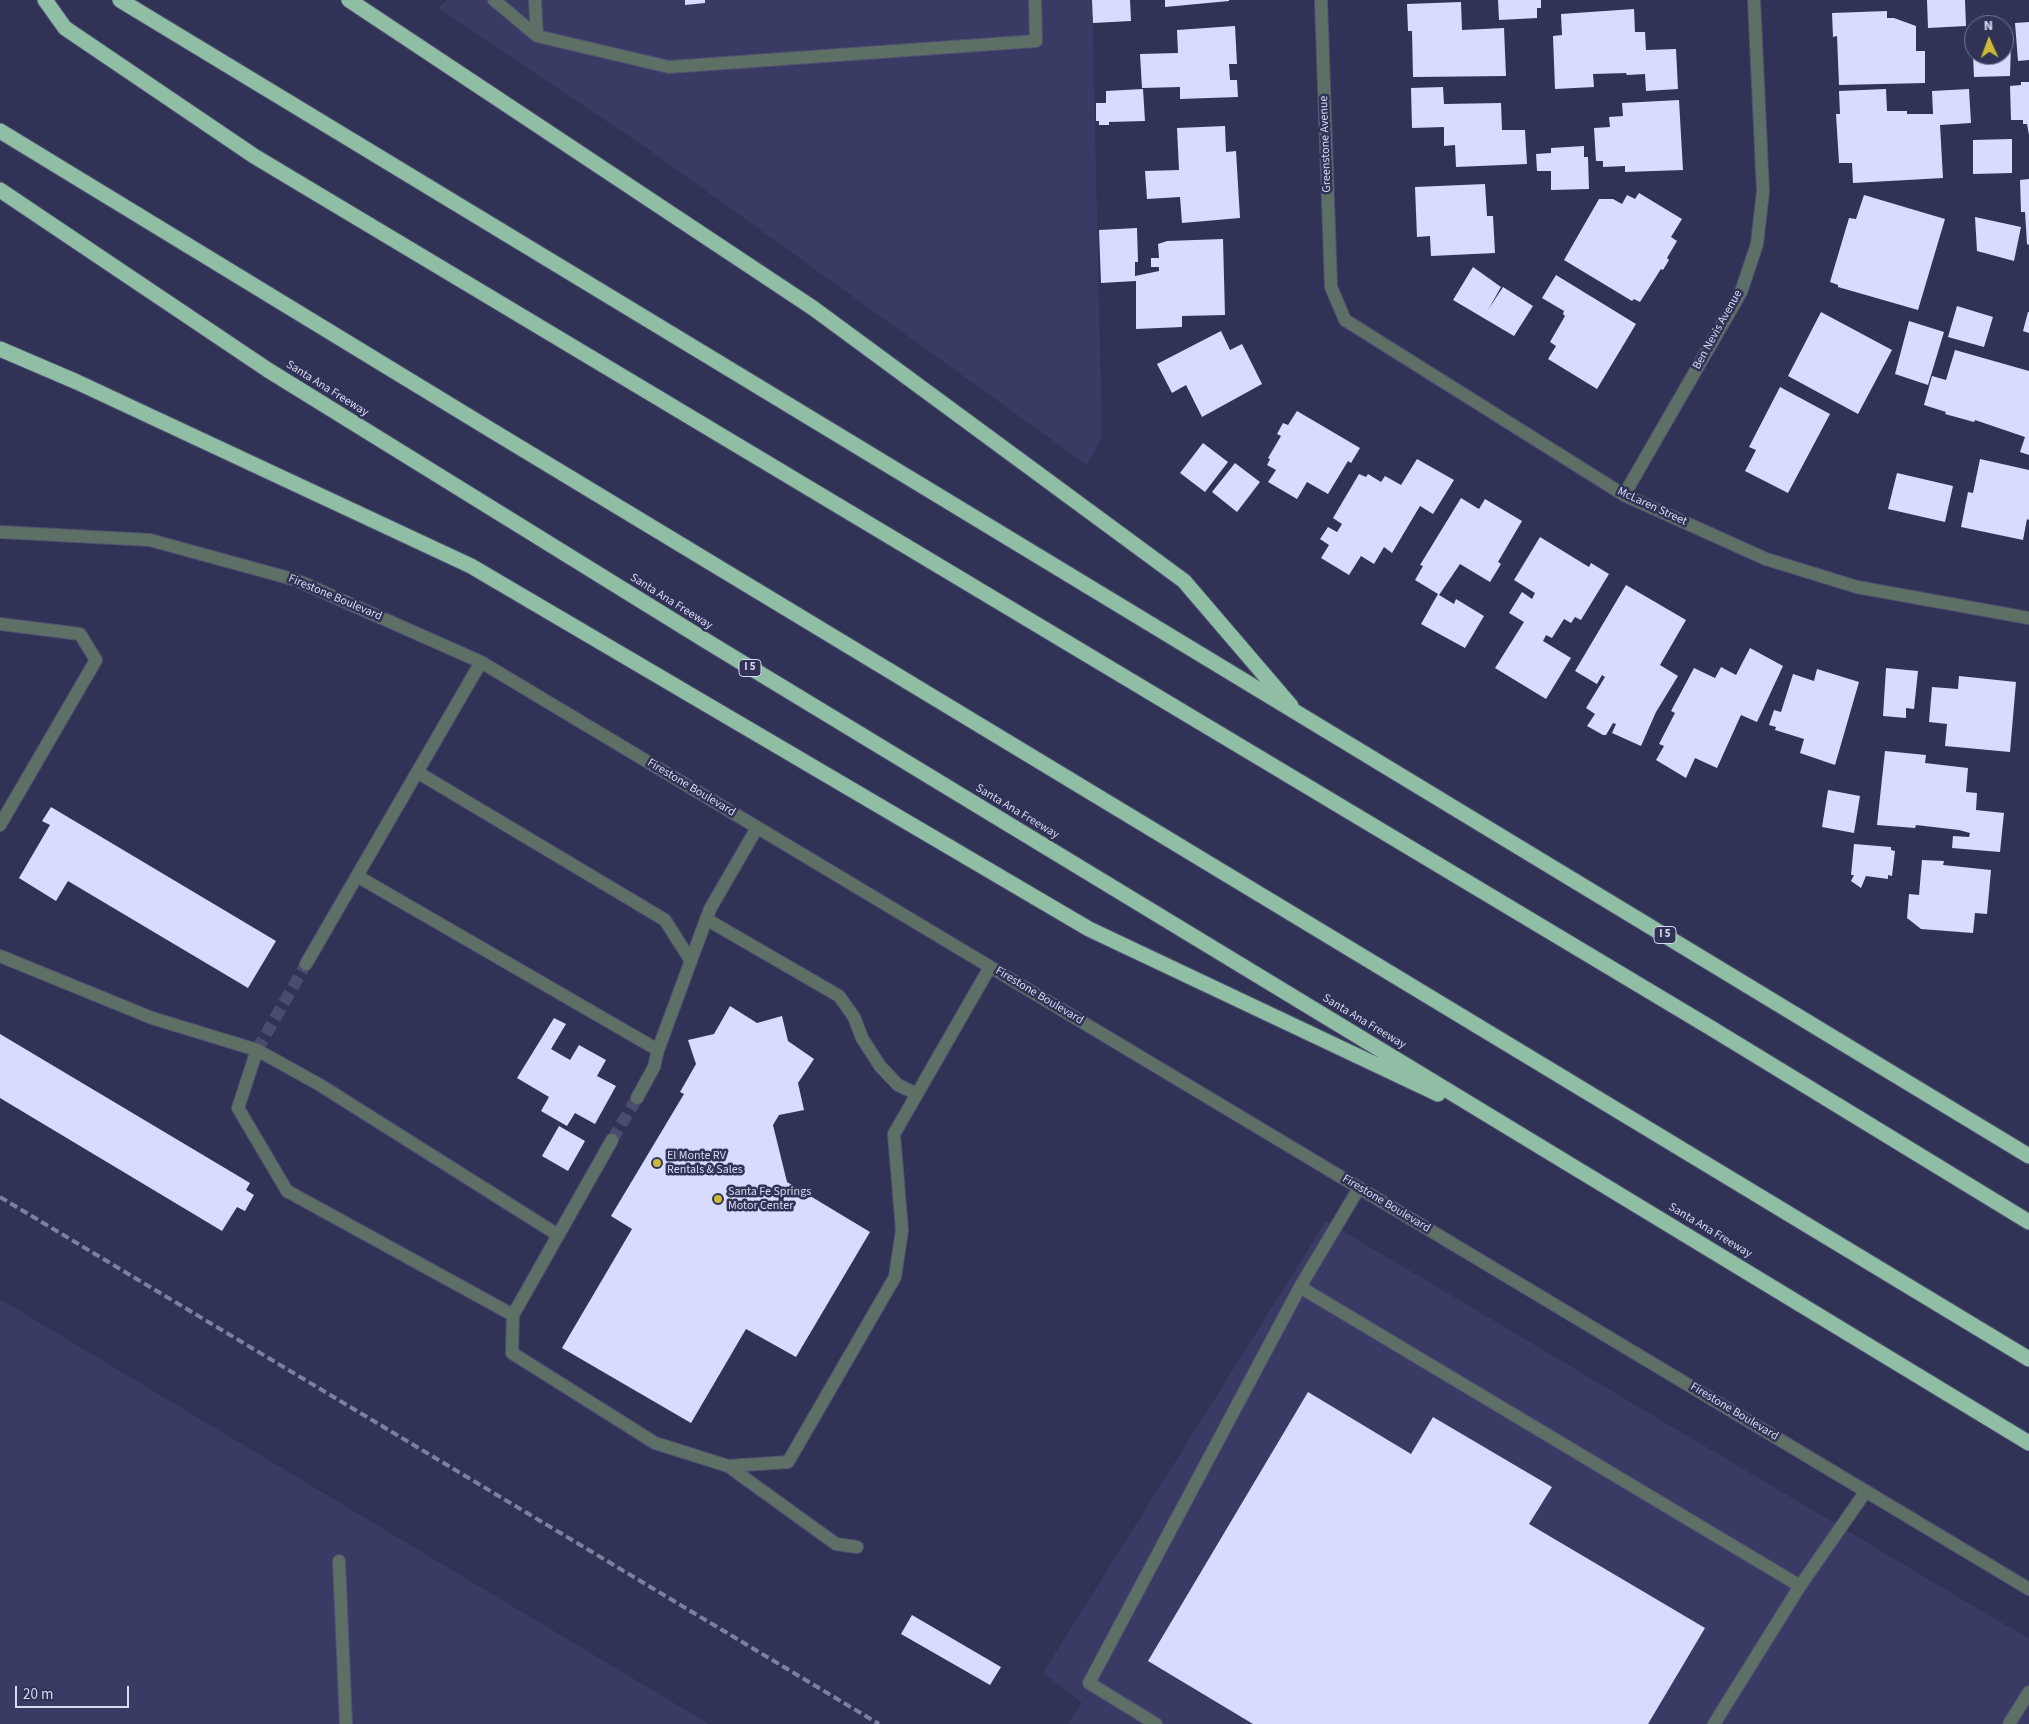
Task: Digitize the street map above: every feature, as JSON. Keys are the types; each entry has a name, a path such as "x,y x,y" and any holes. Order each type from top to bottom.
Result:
{"highway":[{"path":"44,0 65,28 254,156 1702,1023 2029,1222"},
{"name":"I 5","path":"120,0 2029,1156"},
{"path":"349,0 813,308 1184,581 1300,716"},
{"path":"0,131 491,430 2029,1359"},
{"name":"Santa Ana Freeway","path":"0,190 268,370 716,647 2029,1443"},
{"path":"0,349 77,382 471,566 1089,929 1511,1129"}],"street":[{"path":"494,0 537,36 669,66 1036,41 1035,0"},
{"path":"535,0 537,36"},
{"name":"Greenstone Avenue","path":"1321,0 1331,287"},
{"name":"Ben Nevis Avenue","path":"1624,495 1741,292 1756,244 1763,191 1754,0"},
{"name":"McLaren Street","path":"1331,287 1345,320 1624,495 1766,559 1857,587 2029,618"},
{"name":"Firestone Boulevard","path":"0,532 150,540 296,580 481,662 2029,1589"},
{"path":"0,624 80,634 96,660 0,825"},
{"path":"306,964 481,662"},
{"path":"417,772 665,920 691,961"},
{"path":"636,1098 654,1067 658,1050 706,919 758,828"},
{"path":"357,876 658,1050"},
{"path":"706,919 839,996 854,1017 862,1038 880,1066 898,1085 917,1094"},
{"path":"0,956 152,1018 257,1050 320,1085 558,1235"},
{"path":"728,1466 788,1462 895,1277 902,1230 894,1134 990,967"},
{"path":"257,1050 238,1108 287,1191 513,1315"},
{"path":"612,1140 513,1315 512,1353 656,1443 728,1466 836,1544 856,1547"},
{"path":"1156,1724 1089,1683 1300,1287 1359,1188"},
{"path":"1300,1287 1800,1586"},
{"path":"1714,1724 1800,1586 1866,1491"},
{"path":"339,1561 346,1724"},
{"path":"2009,1724 2029,1692"}],"shaded area":[{"path":"447,0 1092,0 1102,438 1087,465 648,149 438,8"},
{"path":"1326,1221 2029,1639 2029,1724 1068,1724 1082,1703 1043,1673"},
{"path":"0,1299 709,1724 0,1724"}],"building":[{"path":"685,0 705,0 705,3 685,5"},
{"path":"1092,0 1130,0 1131,21 1093,23"},
{"path":"1165,0 1229,0 1229,1 1165,7"},
{"path":"1498,0 1541,0 1541,8 1537,8 1537,18 1499,20"},
{"path":"1927,0 1965,0 1964,26 1928,28"},
{"path":"1461,2 1462,30 1504,28 1506,76 1413,77 1412,31 1408,31 1407,4"},
{"path":"1634,9 1635,32 1645,32 1646,50 1676,49 1678,89 1646,91 1645,74 1627,75 1626,73 1593,74 1594,87 1555,89 1553,36 1562,35 1561,14"},
{"path":"1887,11 1887,18 1894,18 1916,26 1916,51 1925,51 1925,83 1839,85 1837,36 1833,37 1832,13"},
{"path":"2029,22 2029,60 2018,61 2015,23"},
{"path":"1235,26 1237,64 1229,64 1230,80 1237,80 1238,97 1180,99 1180,87 1142,88 1140,54 1178,53 1177,30"},
{"path":"1973,65 2010,65 2010,76 1974,77"},
{"path":"2021,82 2029,82 2029,135 2027,124 2023,124 2023,120 2011,120 2010,86 2021,85"},
{"path":"1443,87 1444,104 1501,103 1502,130 1525,130 1527,164 1456,167 1455,145 1444,146 1444,127 1412,128 1411,88"},
{"path":"1143,89 1145,121 1109,122 1109,125 1099,125 1099,121 1096,121 1096,103 1106,103 1106,91"},
{"path":"1886,89 1887,111 1907,111 1907,114 1933,114 1932,91 1969,89 1971,123 1940,125 1943,178 1853,183 1852,163 1839,163 1836,114 1840,114 1839,91"},
{"path":"1679,100 1683,170 1625,172 1625,166 1603,167 1603,161 1596,161 1594,128 1610,127 1609,117 1623,116 1622,103"},
{"path":"1225,126 1226,152 1236,151 1240,218 1182,223 1180,197 1147,199 1145,171 1179,170 1177,128"},
{"path":"2012,139 2012,173 1973,174 1973,140"},
{"path":"1584,146 1584,157 1588,157 1589,189 1551,190 1551,171 1537,171 1536,154 1551,153 1551,148"},
{"path":"2029,179 2029,245 2027,244 2025,212 2021,212 2020,180"},
{"path":"1485,184 1487,216 1493,216 1495,253 1431,256 1430,236 1417,237 1415,187"},
{"path":"1639,193 1682,219 1671,237 1677,241 1667,258 1669,260 1640,302 1634,299 1632,301 1564,260 1599,199 1613,199 1622,204 1627,195 1635,199"},
{"path":"1864,195 1945,219 1918,310 1838,287 1838,285 1830,282 1849,218 1856,219"},
{"path":"1975,217 2021,227 2014,261 1977,251"},
{"path":"1137,228 1138,262 1135,262 1135,276 1159,271 1159,267 1151,267 1151,258 1159,258 1158,244 1167,241 1223,239 1225,315 1182,316 1182,327 1136,329 1136,281 1101,283 1099,230"},
{"path":"1473,267 1501,287 1488,310 1503,287 1533,306 1514,336 1453,300"},
{"path":"1556,275 1636,324 1597,389 1548,359 1556,346 1550,342 1565,316 1563,314 1564,311 1542,298"},
{"path":"1957,306 1993,317 1984,347 1948,337"},
{"path":"1821,312 1892,350 1858,414 1788,376"},
{"path":"2029,312 2029,333 2023,331"},
{"path":"1909,321 1944,332 1928,385 1895,374"},
{"path":"1221,331 1230,350 1242,344 1262,384 1202,417 1186,385 1172,393 1157,364"},
{"path":"1955,350 2029,371 2029,455 2020,452 2025,437 1975,420 1974,422 1945,414 1946,412 1924,405 1932,376 1946,380"},
{"path":"1780,387 1830,414 1788,493 1745,471 1756,450 1749,447"},
{"path":"1297,411 1360,448 1351,463 1348,461 1328,494 1307,482 1297,499 1268,482 1276,470 1267,465 1270,459 1268,458 1281,436 1277,434 1283,423 1288,425"},
{"path":"1203,443 1228,462 1205,492 1180,473"},
{"path":"1417,459 1454,480 1433,514 1420,506 1392,553 1384,547 1374,564 1361,556 1349,575 1321,558 1329,545 1320,539 1328,527 1337,532 1342,524 1333,518 1359,474 1366,477 1368,474 1381,482 1385,476 1401,485"},
{"path":"1980,459 2029,470 2029,520 2027,519 2023,540 1961,527 1968,492 1973,493"},
{"path":"1235,463 1260,482 1237,512 1212,492"},
{"path":"1897,473 1953,486 1945,522 1888,509"},
{"path":"1461,498 1479,509 1485,499 1522,521 1498,562 1501,564 1490,582 1460,564 1439,595 1454,604 1456,599 1484,616 1465,648 1421,624 1438,594 1415,580 1423,566 1420,565"},
{"path":"1540,537 1589,567 1591,563 1609,574 1581,620 1575,617 1571,623 1564,619 1552,638 1546,635 1543,641 1571,658 1546,699 1495,668 1524,622 1509,613 1522,592 1532,599 1535,593 1514,580"},
{"path":"1626,585 1686,620 1660,665 1678,676 1656,712 1641,746 1612,733 1616,724 1613,723 1606,735 1587,726 1595,714 1586,708 1605,677 1602,675 1597,684 1575,671"},
{"path":"1750,648 1783,666 1757,722 1741,715 1717,768 1695,758 1686,778 1656,760 1664,746 1659,744 1675,713 1671,711 1694,668 1715,678 1721,667 1736,675"},
{"path":"1886,668 1918,671 1914,709 1906,708 1906,718 1883,716"},
{"path":"1817,669 1859,682 1835,765 1800,753 1804,739 1775,730 1776,727 1769,725 1774,710 1781,712 1793,674 1814,681"},
{"path":"1959,676 2016,682 2010,752 1945,746 1947,724 1929,722 1932,687 1958,689"},
{"path":"1885,751 1926,755 1925,763 1968,768 1966,792 1977,793 1976,810 2004,813 2000,852 1952,848 1953,836 1969,837 1970,833 1959,830 1916,825 1915,828 1877,825"},
{"path":"1828,790 1860,796 1854,833 1822,827"},
{"path":"51,807 276,941 248,988 68,881 56,901 19,878 50,825 42,821"},
{"path":"1854,844 1891,847 1891,850 1895,851 1892,876 1888,875 1888,879 1866,876 1861,888 1851,881 1854,875 1851,875"},
{"path":"1922,860 1944,861 1943,865 1991,870 1987,914 1975,913 1973,933 1921,929 1907,918 1909,894 1919,895"},
{"name":"Santa Fe Springs Motor Center","path":"730,1006 757,1023 782,1016 788,1041 814,1059 798,1083 804,1110 779,1115 773,1125 787,1182 870,1232 796,1357 746,1329 691,1423 562,1348 632,1229 611,1216 684,1094 680,1092 696,1064 688,1040 714,1034"},
{"path":"554,1018 566,1024 551,1049 570,1060 579,1045 606,1060 597,1076 616,1086 595,1124 575,1113 567,1126 541,1111 549,1097 517,1078"},
{"path":"0,1034 250,1183 246,1190 254,1195 245,1211 237,1207 222,1231 0,1098"},
{"path":"559,1126 585,1141 568,1171 542,1156"},
{"path":"1308,1392 1411,1454 1433,1417 1552,1487 1529,1524 1705,1628 1648,1724 1253,1724 1148,1661"},
{"path":"912,1615 1001,1667 990,1685 901,1634"}],"tunnel":[{"path":"257,1050 306,964"},
{"path":"612,1140 637,1098"}],"railway":[{"path":"0,1197 879,1724"}],"place":[{"name":"El Monte RV Rentals & Sales","path":"657,1163"},
{"name":"Santa Fe Springs Motor Center","path":"718,1199"}]}
